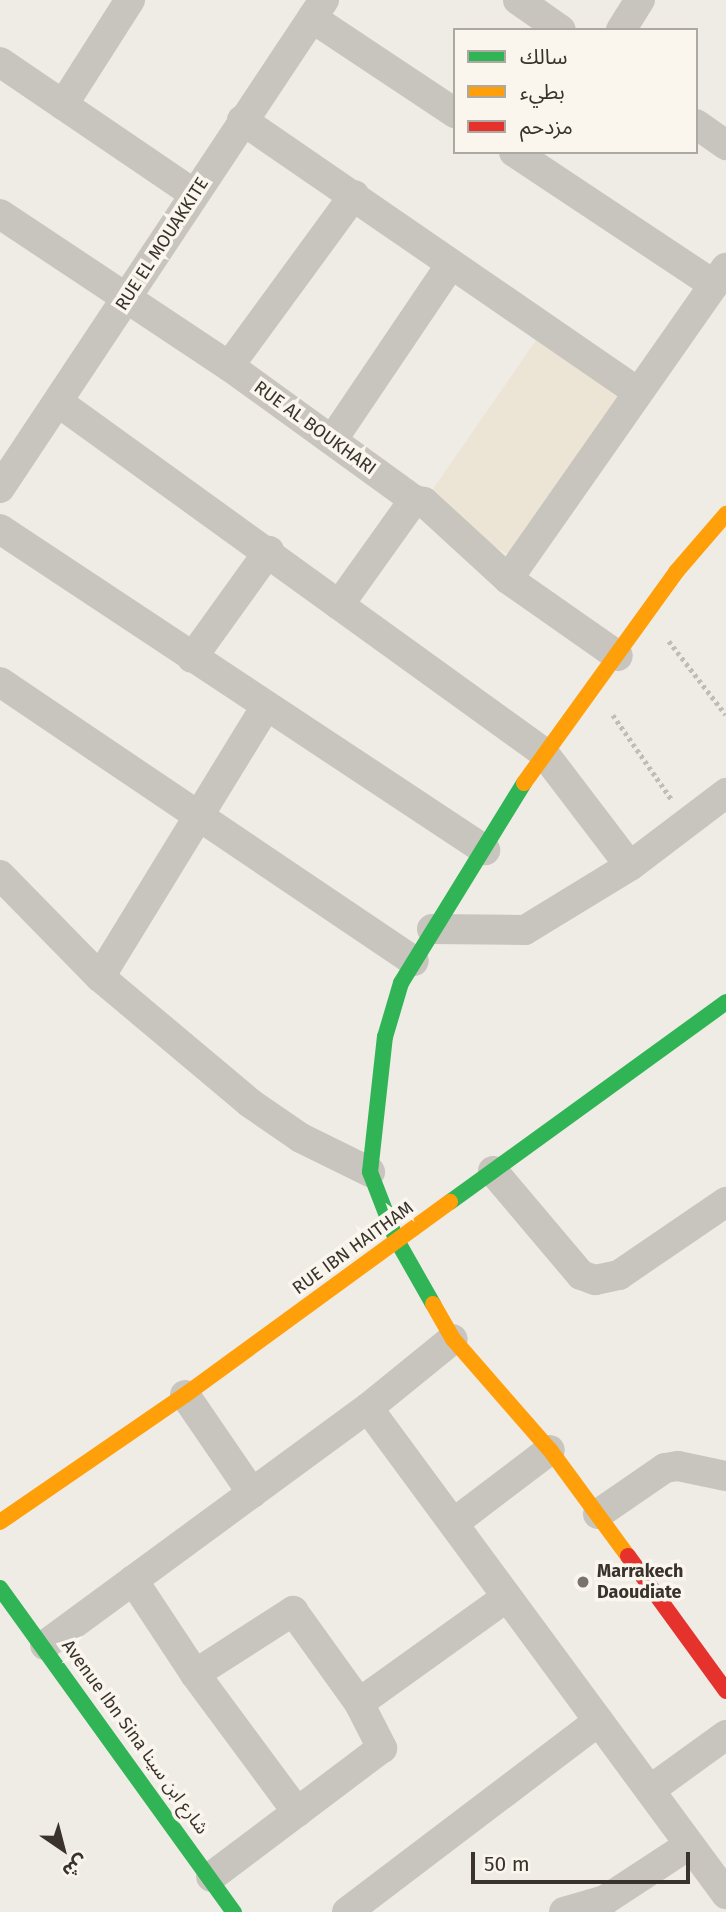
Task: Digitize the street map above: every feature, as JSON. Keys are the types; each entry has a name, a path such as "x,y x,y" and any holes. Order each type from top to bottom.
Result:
{"street":[{"path":"63,105 130,0"},
{"path":"518,0 558,28"},
{"path":"622,28 640,0"},
{"path":"318,9 453,111"},
{"name":"RUE EL MOUAKKITE","path":"0,488 318,9"},
{"path":"0,62 194,194"},
{"path":"242,120 638,391"},
{"path":"698,125 726,145"},
{"path":"508,579 720,277 517,154"},
{"path":"229,366 354,195"},
{"name":"RUE AL BOUKHARI","path":"0,214 125,301 229,366 414,500 424,502 508,579 618,656"},
{"path":"333,439 451,264"},
{"path":"58,402 269,551 339,605 543,752 630,866"},
{"path":"339,605 414,500"},
{"path":"726,514 543,752 401,983 385,1037 370,1172 397,1239 453,1339 550,1450 726,1691"},
{"path":"0,529 265,708 485,850"},
{"path":"192,658 269,551"},
{"path":"0,682 414,961"},
{"path":"100,977 198,813 265,708"},
{"path":"432,929 525,930 630,866 726,793"},
{"path":"0,874 100,977 250,1103 301,1138 370,1172"},
{"name":"RUE IBN HAITHAM","path":"0,1522 185,1395 726,1002"},
{"path":"493,1171 581,1275 596,1280 619,1275 726,1202"},
{"path":"45,1645 368,1408 453,1339"},
{"path":"185,1395 252,1493"},
{"path":"368,1408 455,1522 726,1894"},
{"path":"455,1522 550,1450"},
{"path":"597,1514 665,1468 678,1466 726,1476"},
{"path":"133,1580 195,1674 298,1812"},
{"name":"Avenue Ibn Sina شارع ابن سينا","path":"0,1588 45,1645 234,1912"},
{"path":"359,1703 508,1597"},
{"path":"195,1674 293,1611 359,1703 382,1748 211,1877"},
{"path":"347,1912 599,1721"},
{"path":"650,1790 726,1735"},
{"path":"564,1912 609,1906 689,1845"}],"path":[{"path":"648,613 726,715"},
{"path":"594,689 687,821"}],"shaded area":[{"path":"541,333 627,392 513,558 424,502"}],"traffic: fast":[{"path":"433,1304 396,1239 370,1172 385,1037 401,983 524,783"},
{"path":"450,1202 726,1002"},
{"path":"0,1588 234,1912"}],"traffic: slow":[{"path":"524,783 676,572 726,514"},
{"path":"0,1522 185,1395 450,1202"},
{"path":"433,1304 453,1339 550,1450 628,1556"}],"traffic: jam":[{"path":"628,1556 726,1691"}],"place":[{"name":"Marrakech Daoudiate","path":"583,1582"}]}
